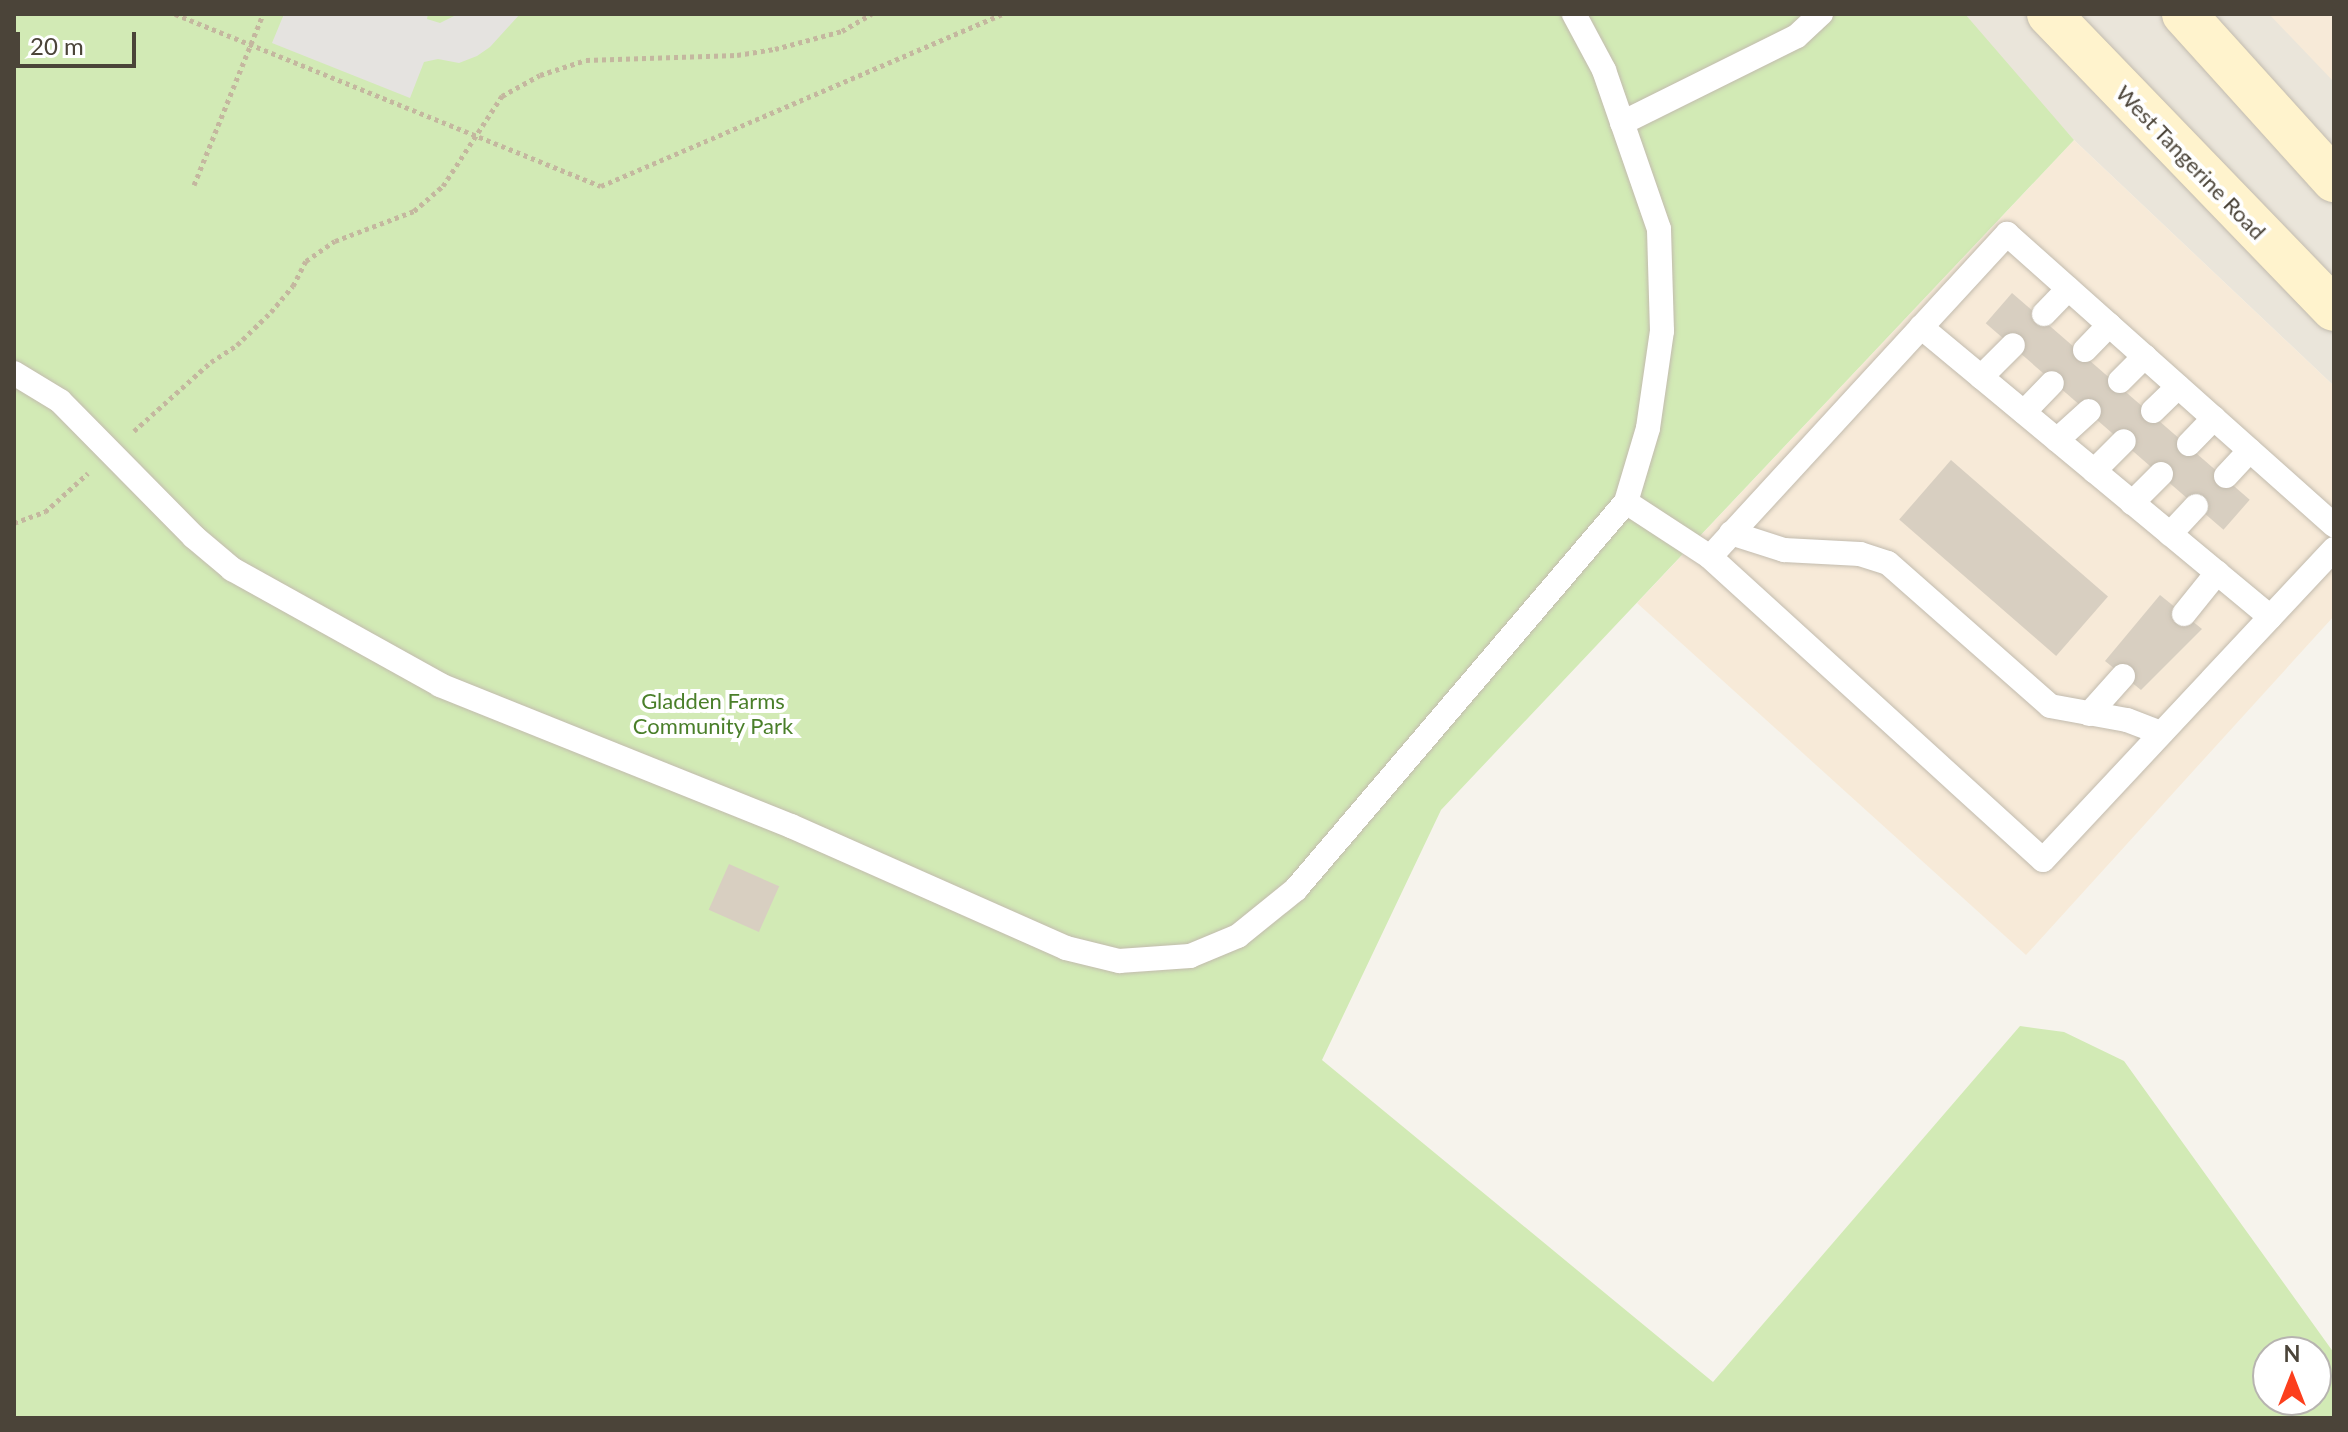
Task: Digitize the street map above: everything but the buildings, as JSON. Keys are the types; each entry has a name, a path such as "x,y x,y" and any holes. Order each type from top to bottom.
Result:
{"main road":[{"name":"West Tangerine Road","path":"2049,14 2334,309"},
{"path":"2184,14 2334,180"}],"lane":[{"path":"14,373 60,401 194,537 232,569 440,685 791,826 1066,948 1119,961 1190,956 1238,936 1296,889 1626,502 1648,428 1662,331 1659,229 1604,70 1574,14"},
{"path":"1622,123 1797,36 1821,14"},
{"path":"1710,557 2007,234 2334,525"},
{"path":"2044,314 2068,289"},
{"path":"2085,350 2109,325"},
{"path":"1921,327 2270,617"},
{"path":"1981,377 2013,345"},
{"path":"2120,381 2145,356"},
{"path":"2024,412 2052,383"},
{"path":"2153,411 2178,387"},
{"path":"2057,440 2089,411"},
{"path":"2189,444 2214,418"},
{"path":"2094,471 2124,441"},
{"path":"2226,476 2250,450"},
{"path":"2132,503 2161,474"},
{"path":"1626,502 1710,557 2043,860 2334,549"},
{"path":"2170,534 2196,506"},
{"path":"1731,533 1784,550 1860,554 1888,563 2050,706 2127,720 2161,733"},
{"path":"2184,614 2217,573"},
{"path":"2089,714 2123,676"}],"path":[{"path":"175,14 601,186 1003,14"},
{"path":"194,185 263,14"},
{"path":"14,523 45,512 211,362 237,345 293,286 306,261 335,241 414,211 443,186 502,96 540,75 586,60 737,55 775,49 842,31 872,14"}],"shaded area":[{"path":"284,14 428,14 427,19 440,23 458,14 520,14 490,47 477,56 459,63 438,59 424,62 410,98 272,43"},
{"path":"1961,14 2334,14 2334,386 2074,140"},
{"path":"2269,14 2334,14 2334,82"},
{"path":"2074,140 2334,386 2334,616 2026,955 1637,603"}],"green space":[{"name":"Gladden Farms Community Park","path":"14,14 1965,14 2074,140 1441,810 1322,1060 1713,1382 2020,1026 2064,1032 2124,1061 2322,1336 2252,1336 2252,1416 2332,1416 2332,1350 2334,1418 14,1418"}]}
